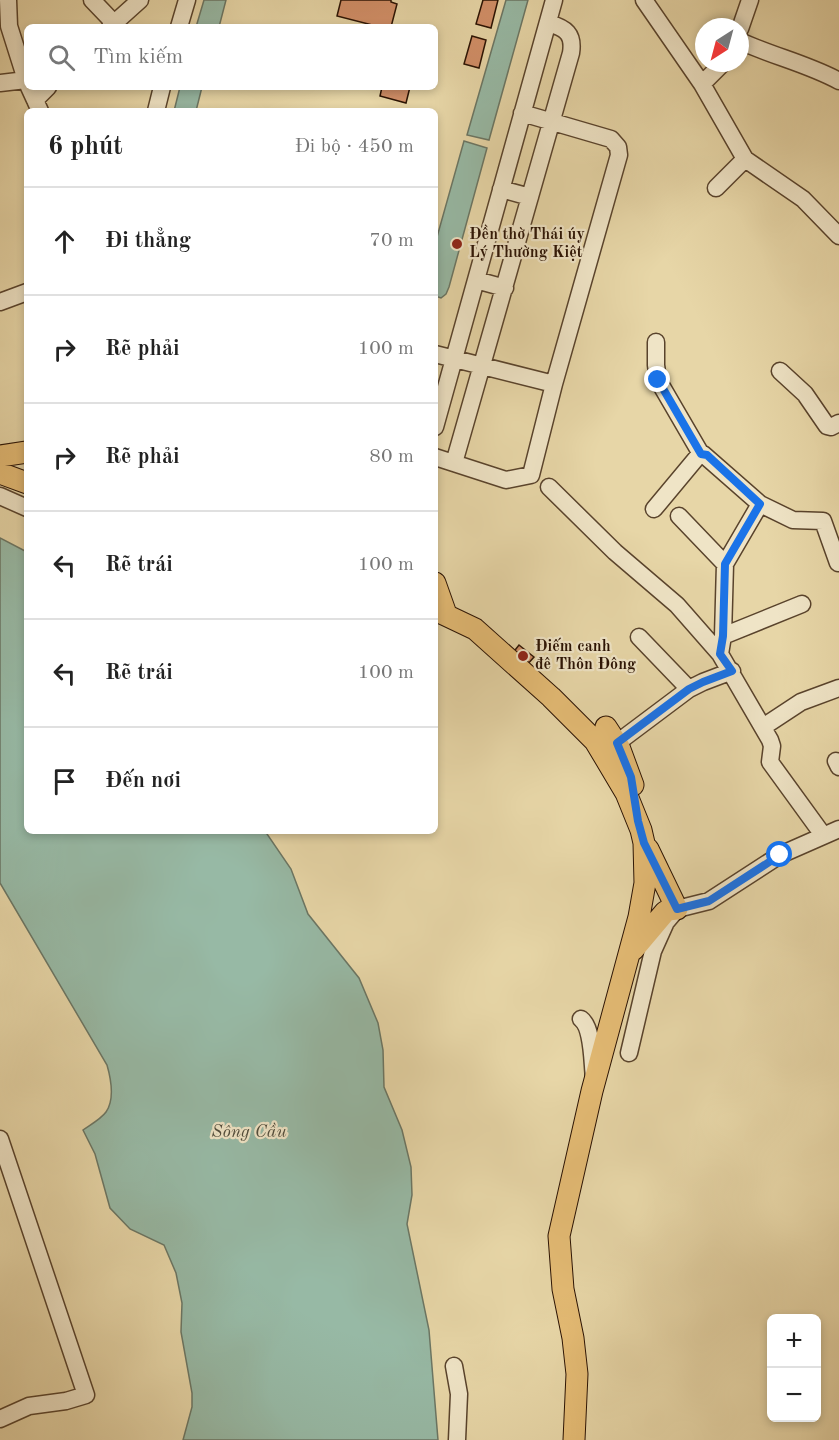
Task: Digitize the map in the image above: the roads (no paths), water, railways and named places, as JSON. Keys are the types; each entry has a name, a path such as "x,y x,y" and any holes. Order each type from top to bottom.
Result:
{"main road":[{"path":"0,456 24,452"},
{"path":"0,473 24,482"},
{"path":"440,612 475,629 494,644 595,741 626,793 638,821"},
{"path":"611,735 631,777 644,843 677,909 665,912 625,950"},
{"path":"574,1440 577,1374 573,1338 563,1288 559,1236 625,950 639,917 645,883 644,843"}],"street":[{"path":"8,0 9,26 24,71"},
{"path":"92,0 111,24"},
{"path":"113,24 140,0"},
{"path":"180,24 187,0"},
{"path":"438,416 554,0"},
{"path":"645,0 702,84 745,159 803,199 839,236"},
{"path":"744,18 750,0"},
{"path":"454,463 571,53 570,34 548,23"},
{"path":"749,45 809,67 839,81"},
{"path":"702,84 714,72"},
{"path":"0,83 24,90"},
{"path":"157,108 161,90"},
{"path":"438,458 506,480 531,475 554,384 619,155 618,147 611,138 522,113"},
{"path":"716,188 745,159"},
{"path":"501,189 530,196"},
{"path":"476,280 505,288"},
{"path":"0,302 24,293"},
{"path":"656,342 658,380 701,454"},
{"path":"438,355 554,384"},
{"path":"780,371 805,394 827,426 839,423"},
{"path":"701,454 707,455 760,504 793,520 821,520 824,522 833,531 838,563"},
{"path":"654,509 701,454"},
{"path":"549,487 615,552 677,605 720,654 732,671 772,746 770,762 831,832 780,855 709,901 677,909 666,922 653,951 629,1053"},
{"path":"0,496 24,507"},
{"path":"720,654 723,636 725,564 760,504"},
{"path":"679,516 725,564"},
{"path":"723,636 802,604"},
{"path":"639,637 689,689"},
{"path":"611,735 689,689 732,671"},
{"path":"763,727 801,702 839,688"},
{"path":"580,1019 585,1022 589,1032 595,1081"},
{"path":"0,1139 86,1395 66,1401 29,1406 0,1419"},
{"path":"454,1366 459,1394 457,1440"}],"water":[{"path":"204,0 226,0 220,24 197,24"},
{"path":"506,0 528,0 489,140 467,135"},
{"path":"179,90 201,90 197,108 175,108"},
{"path":"464,141 487,148 449,287 441,298 438,297 438,233"},
{"name":"Sông Cầu","path":"0,538 24,550 24,834 267,834 291,869 308,914 359,978 378,1023 383,1050 384,1087 402,1130 411,1167 412,1195 407,1224 429,1330 438,1440 183,1440 192,1407 192,1393 181,1332 182,1303 176,1273 164,1245 130,1229 110,1208 95,1154 83,1130 101,1117 109,1107 111,1089 107,1065 0,883"}],"place":[{"name":"Đền thờ Thái úy Lý Thường Kiệt","path":"457,244"},
{"name":"Điếm canh đê Thôn Đông","path":"523,656"}]}
